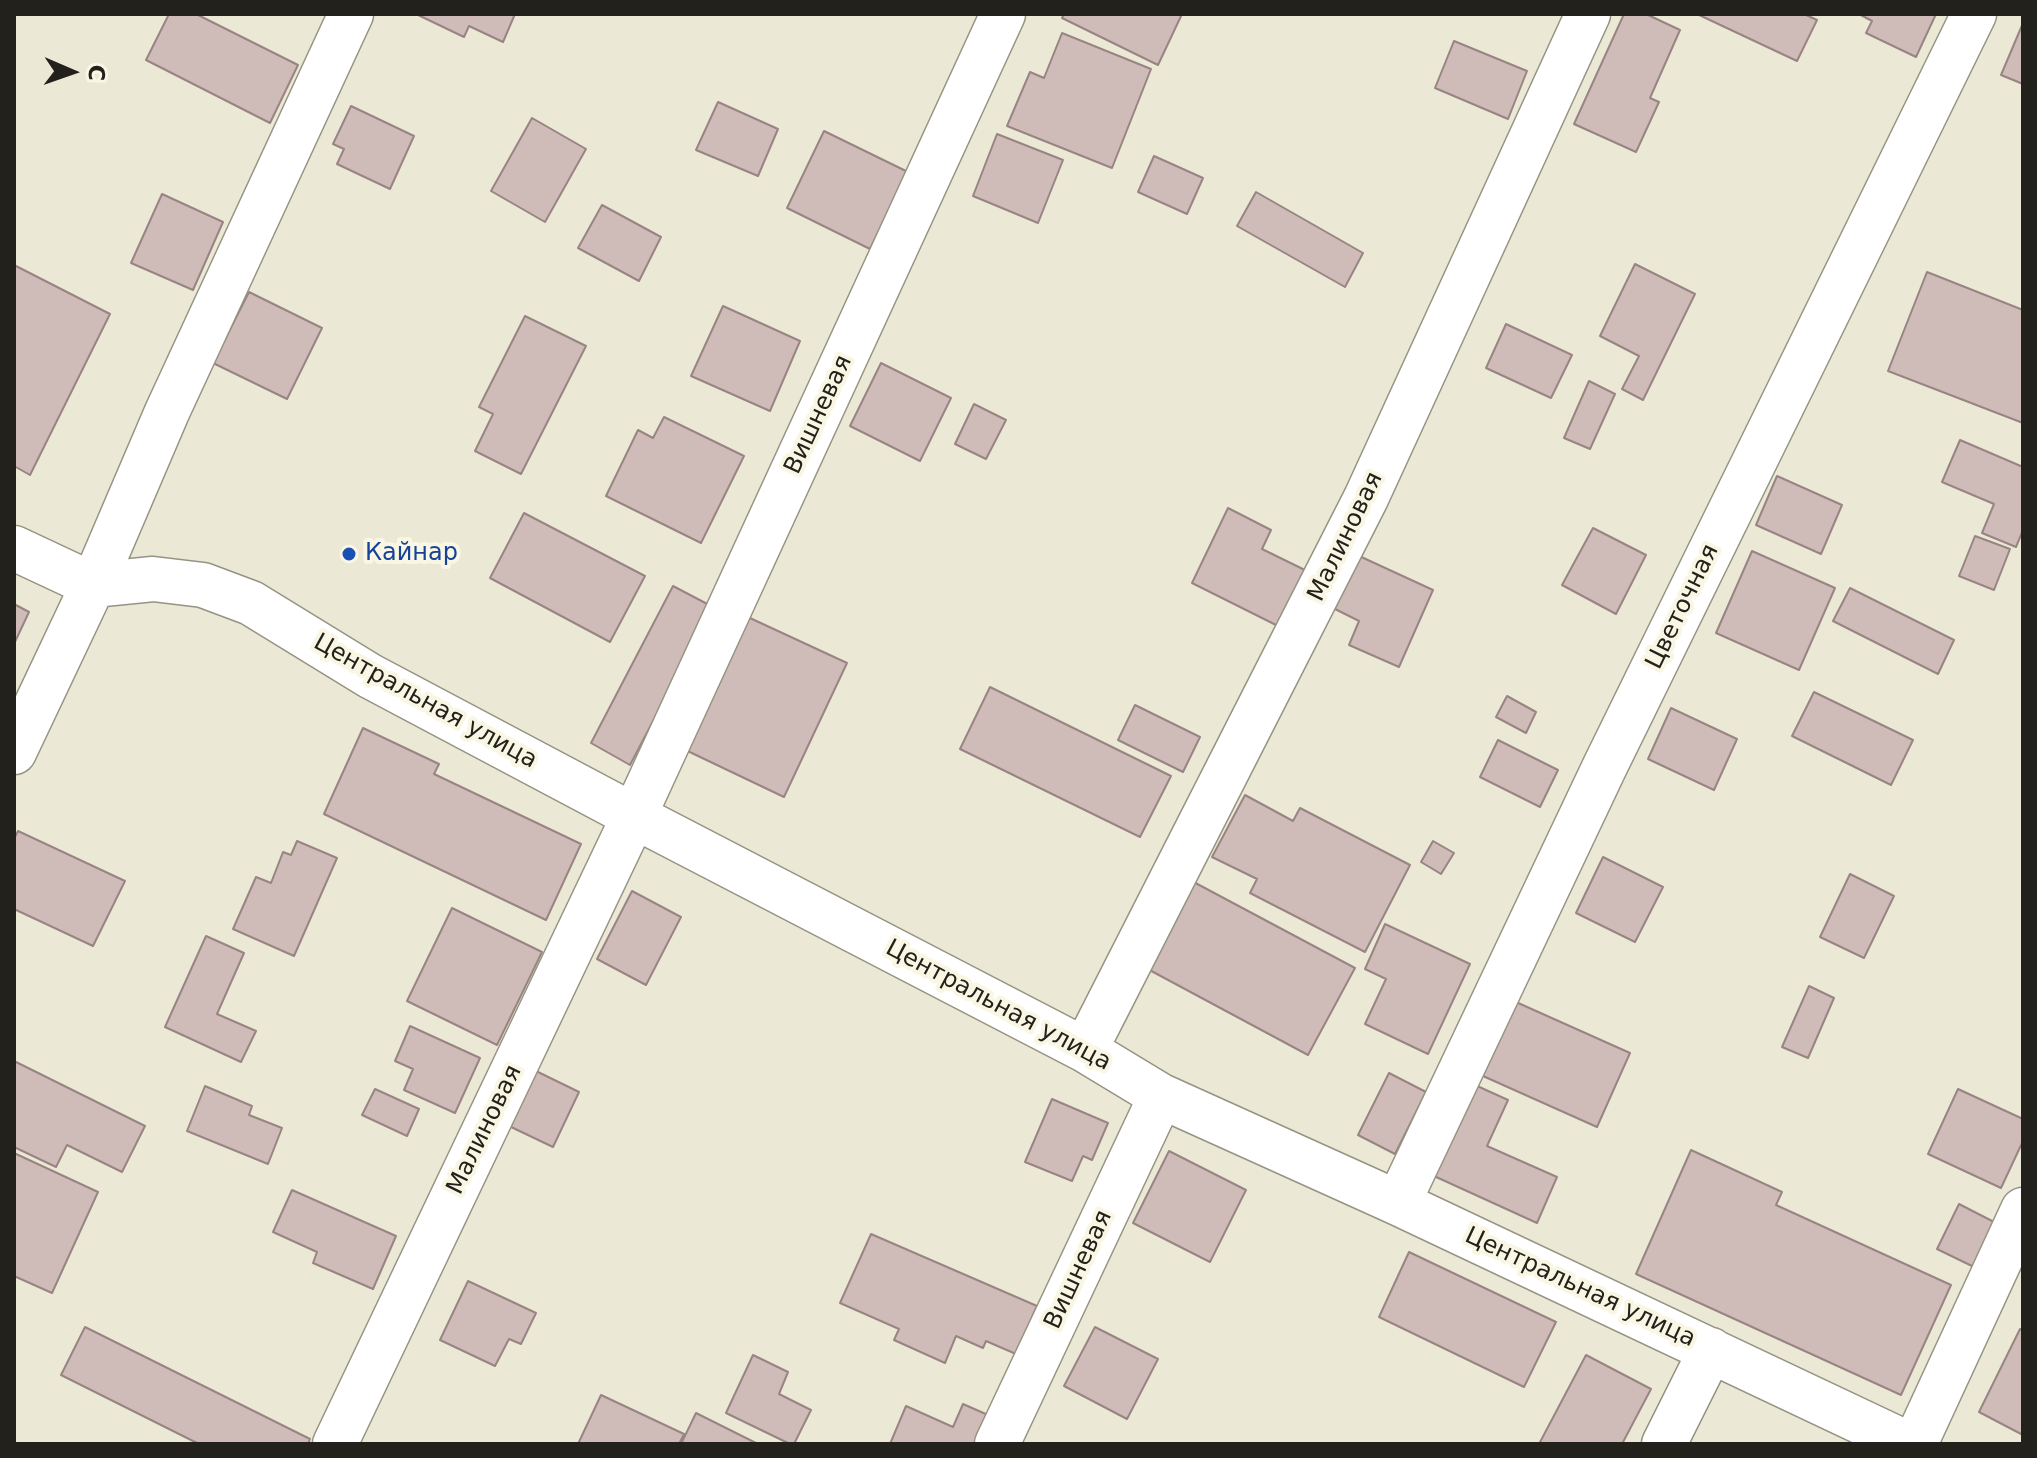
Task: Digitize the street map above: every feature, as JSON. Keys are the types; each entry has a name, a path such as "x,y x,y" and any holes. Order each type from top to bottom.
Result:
{"street":[{"path":"14,752 93,585 167,412 351,14"},
{"name":"Вишневая","path":"634,816 1003,14"},
{"name":"Малиновая","path":"1085,1050 1366,498 1588,14"},
{"name":"Цветочная","path":"1398,1203 1605,766 1974,14"},
{"path":"14,548 93,585"},
{"name":"Центральная улица","path":"93,585 153,579 203,585 251,603 370,676 1085,1050 1161,1096 1398,1203 1908,1444"},
{"name":"Малиновая","path":"335,1444 634,816"},
{"name":"Вишневая","path":"997,1444 1161,1096"},
{"path":"1915,1444 2023,1210"},
{"path":"1664,1444 1711,1350"}],"building":[{"path":"169,14 196,14 298,65 270,123 146,60"},
{"path":"416,14 515,14 503,42 469,26 464,37"},
{"path":"1064,14 1182,14 1158,65 1062,18"},
{"path":"1624,14 1646,14 1680,30 1650,98 1659,102 1636,152 1574,124"},
{"path":"1697,14 1804,14 1817,20 1797,61"},
{"path":"1859,14 1936,14 1916,57 1866,33 1872,21"},
{"path":"2023,23 2023,84 2001,75"},
{"path":"1062,33 1151,69 1112,168 1007,126 1030,72 1044,78"},
{"path":"1454,41 1527,71 1508,119 1435,88"},
{"path":"718,102 778,129 758,176 696,150"},
{"path":"351,106 414,136 390,189 337,164 344,149 333,144"},
{"path":"532,118 586,149 545,222 491,191"},
{"path":"824,131 908,172 870,249 787,208"},
{"path":"997,134 1063,160 1038,223 973,196"},
{"path":"1154,156 1203,178 1187,214 1138,192"},
{"path":"1256,192 1363,253 1345,287 1237,226"},
{"path":"162,194 223,222 193,290 131,263"},
{"path":"602,205 661,237 639,281 578,248"},
{"path":"1635,264 1695,294 1643,400 1622,389 1639,356 1600,336"},
{"path":"14,265 110,314 30,475 14,466"},
{"path":"1927,272 2023,310 2023,423 1888,371"},
{"path":"249,292 322,328 287,399 213,363"},
{"path":"723,306 800,341 770,411 691,376"},
{"path":"525,316 586,346 521,474 475,451 493,414 479,407"},
{"path":"1506,324 1572,355 1551,398 1486,368"},
{"path":"881,363 951,398 920,461 850,426"},
{"path":"1589,381 1615,394 1590,449 1564,438"},
{"path":"974,404 1006,420 986,459 955,444"},
{"path":"664,417 744,456 701,543 606,496 638,430 653,438"},
{"path":"1960,440 2023,467 2023,530 2016,547 1982,533 1994,504 1942,482"},
{"path":"1777,476 1842,505 1821,554 1756,525"},
{"path":"1228,508 1271,530 1262,549 1313,574 1286,630 1192,583"},
{"path":"524,513 645,576 610,642 490,578"},
{"path":"1593,528 1646,555 1616,614 1562,585"},
{"path":"1975,536 2010,549 1994,590 1959,576"},
{"path":"1752,551 1835,588 1799,670 1716,633"},
{"path":"1357,555 1433,590 1399,667 1349,645 1359,621 1333,608"},
{"path":"673,586 713,607 630,765 591,743"},
{"path":"1850,588 1954,640 1938,674 1833,621"},
{"path":"14,604 29,612 14,644"},
{"path":"737,612 847,663 784,797 675,745"},
{"path":"990,687 1171,776 1140,837 960,749"},
{"path":"1814,692 1913,740 1891,785 1792,736"},
{"path":"1507,696 1536,712 1526,733 1496,717"},
{"path":"1135,705 1200,737 1183,772 1118,740"},
{"path":"1671,708 1737,739 1714,790 1648,759"},
{"path":"363,728 439,764 434,774 581,844 546,920 324,814"},
{"path":"1498,740 1558,770 1540,807 1480,777"},
{"path":"1245,795 1293,821 1300,808 1410,865 1365,952 1250,893 1257,879 1212,857"},
{"path":"18,831 125,881 93,946 14,909 14,839"},
{"path":"297,841 337,858 294,956 233,929 256,877 271,883 283,852 291,855"},
{"path":"1433,841 1454,853 1441,874 1421,862"},
{"path":"1603,857 1663,887 1635,942 1576,913"},
{"path":"1850,874 1894,896 1864,958 1820,937"},
{"path":"1188,879 1355,968 1308,1055 1142,966"},
{"path":"632,891 681,917 646,985 597,959"},
{"path":"452,908 542,952 497,1045 407,1001"},
{"path":"1385,924 1470,964 1428,1054 1365,1024 1386,979 1365,969"},
{"path":"206,936 244,953 217,1014 256,1031 241,1062 165,1027"},
{"path":"1809,986 1834,998 1808,1058 1782,1047"},
{"path":"1507,998 1630,1053 1597,1127 1474,1072"},
{"path":"410,1026 480,1058 455,1113 404,1090 413,1069 395,1061"},
{"path":"14,1061 145,1126 122,1172 67,1145 56,1167 14,1147"},
{"path":"536,1071 579,1092 553,1147 509,1126"},
{"path":"1389,1073 1426,1092 1395,1154 1358,1135"},
{"path":"1464,1080 1508,1100 1487,1146 1557,1177 1537,1223 1423,1171"},
{"path":"205,1086 252,1106 249,1115 282,1128 268,1164 187,1131"},
{"path":"375,1089 419,1109 407,1136 362,1115"},
{"path":"1958,1089 2023,1119 2023,1141 2001,1188 1928,1154"},
{"path":"1052,1099 1108,1123 1092,1160 1083,1156 1072,1181 1025,1162"},
{"path":"1691,1150 1782,1192 1776,1205 1951,1285 1901,1395 1636,1274"},
{"path":"1169,1151 1246,1190 1210,1262 1133,1223"},
{"path":"14,1153 98,1192 52,1293 14,1276"},
{"path":"292,1190 396,1236 373,1289 313,1263 317,1252 273,1232"},
{"path":"1959,1204 1996,1223 1974,1267 1937,1249"},
{"path":"871,1234 1037,1306 1016,1354 986,1341 983,1348 956,1336 945,1363 894,1340 899,1329 840,1303"},
{"path":"1409,1252 1556,1322 1524,1387 1379,1317"},
{"path":"468,1281 536,1313 521,1344 509,1339 495,1366 440,1340"},
{"path":"85,1327 310,1439 308,1444 199,1444 61,1375"},
{"path":"1095,1327 1158,1359 1127,1419 1064,1386"},
{"path":"2020,1329 2023,1330 2023,1435 1979,1412"},
{"path":"753,1355 788,1372 779,1394 811,1410 794,1444 726,1413"},
{"path":"1586,1355 1651,1389 1622,1444 1539,1444"},
{"path":"601,1395 684,1434 679,1444 578,1444"},
{"path":"963,1404 988,1415 975,1444 890,1444 906,1406 953,1427"},
{"path":"696,1413 758,1444 681,1444"}],"place":[{"name":"Кайнар","path":"349,554"}]}
